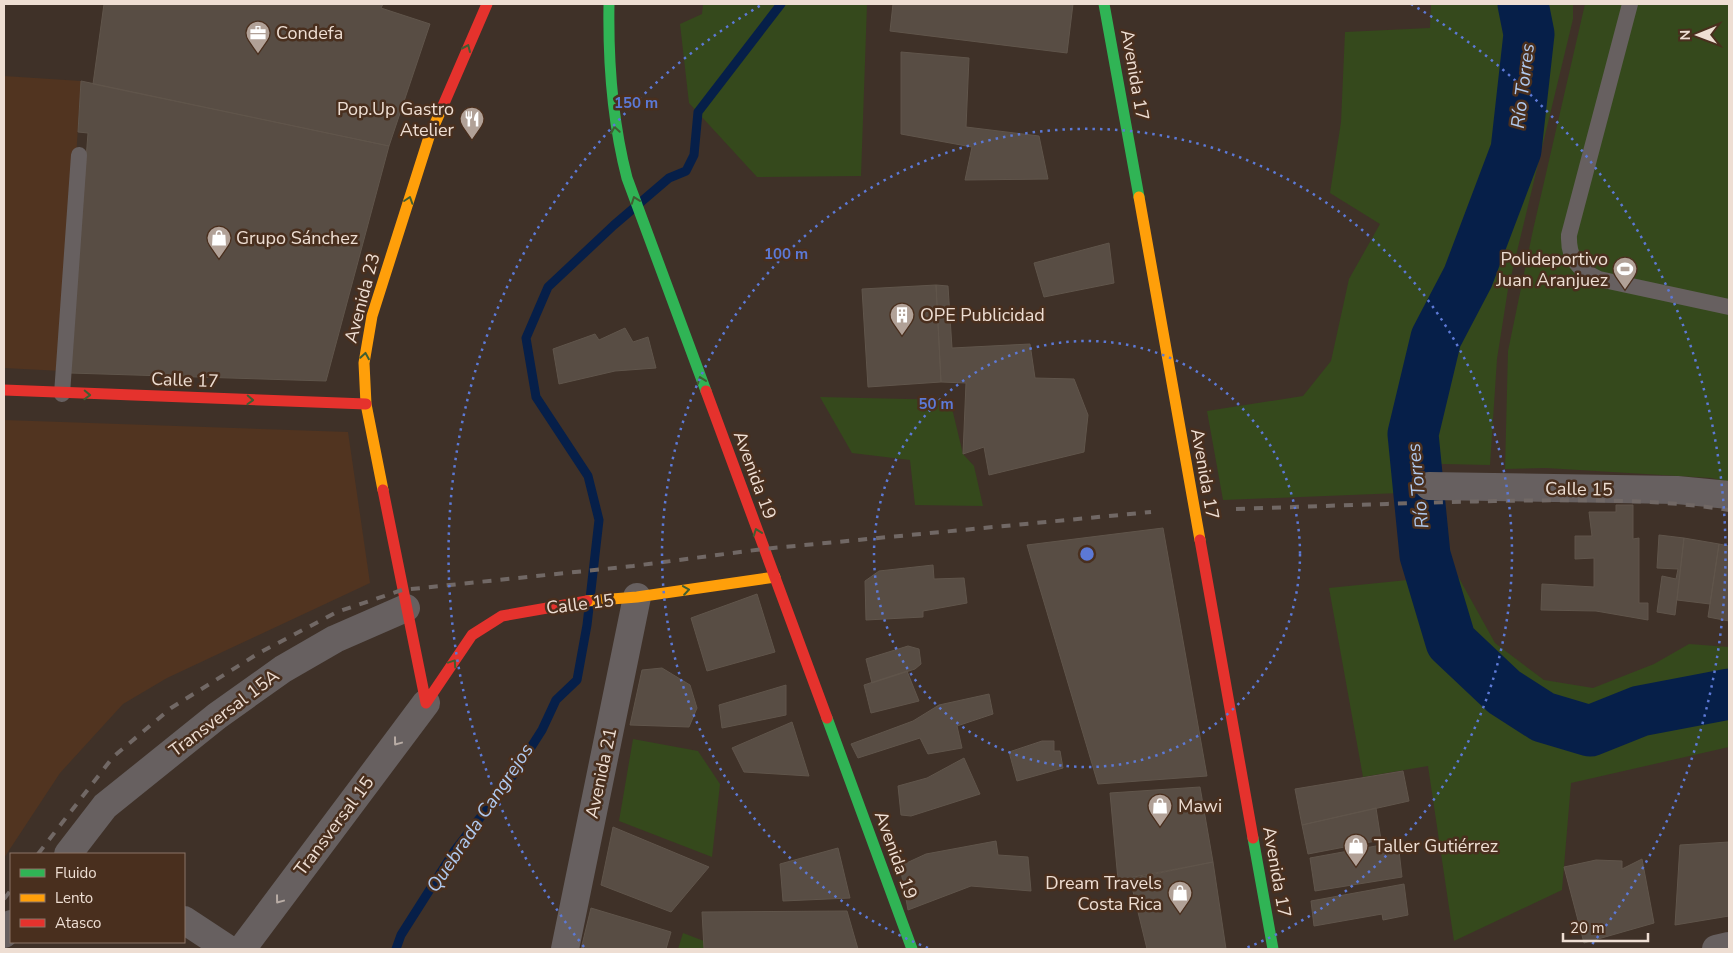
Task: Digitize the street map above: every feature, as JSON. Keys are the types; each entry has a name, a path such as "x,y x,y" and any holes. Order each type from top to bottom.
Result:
{"main road":[{"name":"Avenida 23","path":"426,703 366,404 364,363 372,316 429,137 487,4"},
{"name":"Avenida 19","path":"609,4 611,102 619,149 627,178 912,949"},
{"name":"Avenida 17","path":"1104,4 1273,949"},
{"name":"Calle 17","path":"4,390 62,394 366,404"},
{"name":"Calle 15","path":"426,703 472,634 502,616 569,603 635,597 775,578"}],"street":[{"name":"Calle 15","path":"1429,486 1676,490 1729,495"},
{"name":"Avenida 21","path":"566,949 635,597"},
{"name":"Transversal 15A","path":"76,852 105,806 217,716 283,669 335,639 406,608"},
{"name":"Transversal 15","path":"242,949 426,703"},
{"path":"185,921 228,949"},
{"path":"1716,949 1729,946"}],"lane":[{"path":"1630,4 1569,235 1568,248 1573,260 1584,272 1598,279 1729,307"},
{"path":"62,394 79,155"}],"shaded area":[{"path":"4,76 81,81 62,371 4,368"},
{"path":"4,420 348,432 370,583 167,678 123,704 60,773 4,858"}],"green space":[{"path":"703,4 867,4 861,176 757,177 689,103 680,24 702,14"},
{"path":"1431,4 1573,4 1573,19 1508,289 1497,359 1490,465 1398,463 1400,493 1223,500 1207,411 1303,396 1331,361 1349,279 1380,224 1330,193 1341,122 1345,32 1430,28"},
{"name":"Polideportivo Juan Aranjuez","path":"1585,4 1729,4 1729,482 1711,478 1546,468 1505,469 1508,351 1533,230"},
{"path":"820,397 950,400 963,454 974,466 983,506 915,505 910,460 852,453"},
{"path":"1427,578 1459,578 1495,643 1544,680 1593,688 1654,664 1689,644 1729,647 1729,747 1571,783 1562,890 1454,941 1428,766 1363,777 1329,588"},
{"path":"633,739 698,751 720,784 712,857 619,821"},
{"path":"683,933 704,941 704,949 678,949"}],"building":[{"name":"Condefa","path":"104,4 383,4 381,8 430,24 389,146 93,84"},
{"path":"893,4 1073,4 1067,53 890,31"},
{"path":"901,52 969,58 966,127 1039,136 1048,179 965,180 972,147 901,134"},
{"name":"Grupo Sánchez","path":"81,81 389,146 326,381 70,373 88,133 78,132"},
{"path":"1109,243 1114,283 1044,297 1034,263"},
{"name":"OPE Publicidad","path":"936,285 941,382 868,387 862,289"},
{"path":"936,285 948,286 952,348 1030,344 1035,378 1074,379 1088,415 1084,452 989,475 984,447 963,454 966,383 941,382"},
{"path":"625,328 633,342 648,337 656,368 615,371 559,384 553,349 595,334 599,340"},
{"path":"1616,505 1633,505 1633,539 1639,538 1639,603 1648,603 1648,620 1596,611 1541,610 1542,584 1594,587 1594,558 1575,559 1575,536 1592,536 1589,512 1616,512"},
{"path":"1163,528 1207,776 1098,784 1027,545"},
{"path":"1659,535 1684,538 1675,615 1657,612 1662,576 1676,579 1678,569 1657,568"},
{"path":"1684,538 1719,544 1710,604 1677,600"},
{"path":"1719,544 1729,546 1729,621 1708,617"},
{"path":"933,565 934,579 964,578 967,603 923,611 923,617 866,620 865,581 879,571"},
{"path":"757,594 775,652 707,671 691,618"},
{"path":"908,646 919,649 921,664 915,669 872,683 866,659"},
{"path":"662,668 690,685 697,708 689,727 630,725 642,670"},
{"path":"907,671 919,701 871,713 864,685"},
{"path":"786,685 786,715 722,728 719,705"},
{"path":"989,694 993,714 957,726 962,748 928,754 920,738 858,758 851,744 913,721 939,705"},
{"path":"792,722 809,776 744,772 732,748"},
{"path":"1042,741 1054,741 1054,751 1060,751 1063,768 1017,781 1009,752"},
{"path":"964,758 980,794 911,816 901,815 898,786 927,778"},
{"path":"1403,771 1409,801 1302,825 1295,789"},
{"name":"Mawi","path":"1200,787 1213,862 1118,880 1110,793"},
{"path":"1376,808 1381,840 1308,854 1302,825"},
{"path":"613,827 709,867 671,912 601,885"},
{"path":"996,841 998,855 1028,857 1031,891 971,886 908,910 900,866 926,854"},
{"name":"Taller Gutiérrez","path":"1398,842 1402,877 1315,891 1310,858"},
{"path":"1729,842 1729,916 1675,925 1680,845"},
{"path":"838,848 850,898 783,901 780,864"},
{"path":"1642,859 1654,923 1584,943 1564,867 1596,860 1622,861 1622,869"},
{"name":"Dream Travels Costa Rica","path":"1213,862 1226,949 1147,949 1130,879"},
{"path":"1404,884 1408,915 1383,920 1382,914 1314,926 1311,901"},
{"path":"591,908 671,932 666,949 581,949"},
{"path":"847,911 858,949 704,949 702,912"}],"waterway":[{"name":"Quebrada Cangrejos","path":"396,949 401,935 455,850 514,774 542,730 556,700 577,680 587,625 599,520 588,476 536,397 526,338 548,287 614,225 669,178 686,171 694,155 698,112 781,4"},
{"name":"Río Torres","path":"1523,4 1529,34 1516,150 1468,277 1436,338 1413,434 1425,555 1451,642 1504,692 1543,717 1590,731 1640,711 1729,694"}],"railway":[{"path":"1236,509 1583,500 1671,503 1729,510"},
{"path":"39,853 113,757 171,708 259,653 337,612 402,590 633,566 763,549 1151,512"},
{"path":"4,899 10,891"}],"traffic: fast":[{"path":"609,4 609,48 614,113 627,178 706,391"},
{"path":"1104,4 1139,197"},
{"path":"827,718 912,949"},
{"path":"1253,838 1273,949"}],"traffic: slow":[{"path":"383,490 366,404 364,363 372,316 429,137 442,108"},
{"path":"1139,197 1200,540"},
{"path":"587,601 637,597 775,577"}],"traffic: jam":[{"path":"442,108 487,4"},
{"path":"4,390 366,404"},
{"path":"706,391 827,718"},
{"path":"383,490 426,703"},
{"path":"1200,540 1253,838"},
{"path":"426,703 472,635 502,616 587,601"}],"place":[{"name":"Condefa","path":"258,54"},
{"name":"Pop.Up Gastro Atelier","path":"472,140"},
{"name":"Grupo Sánchez","path":"219,259"},
{"name":"Polideportivo Juan Aranjuez","path":"1625,290"},
{"name":"OPE Publicidad","path":"902,336"},
{"name":"Mawi","path":"1160,827"},
{"name":"Taller Gutiérrez","path":"1356,867"},
{"name":"Dream Travels Costa Rica","path":"1180,914"}]}
